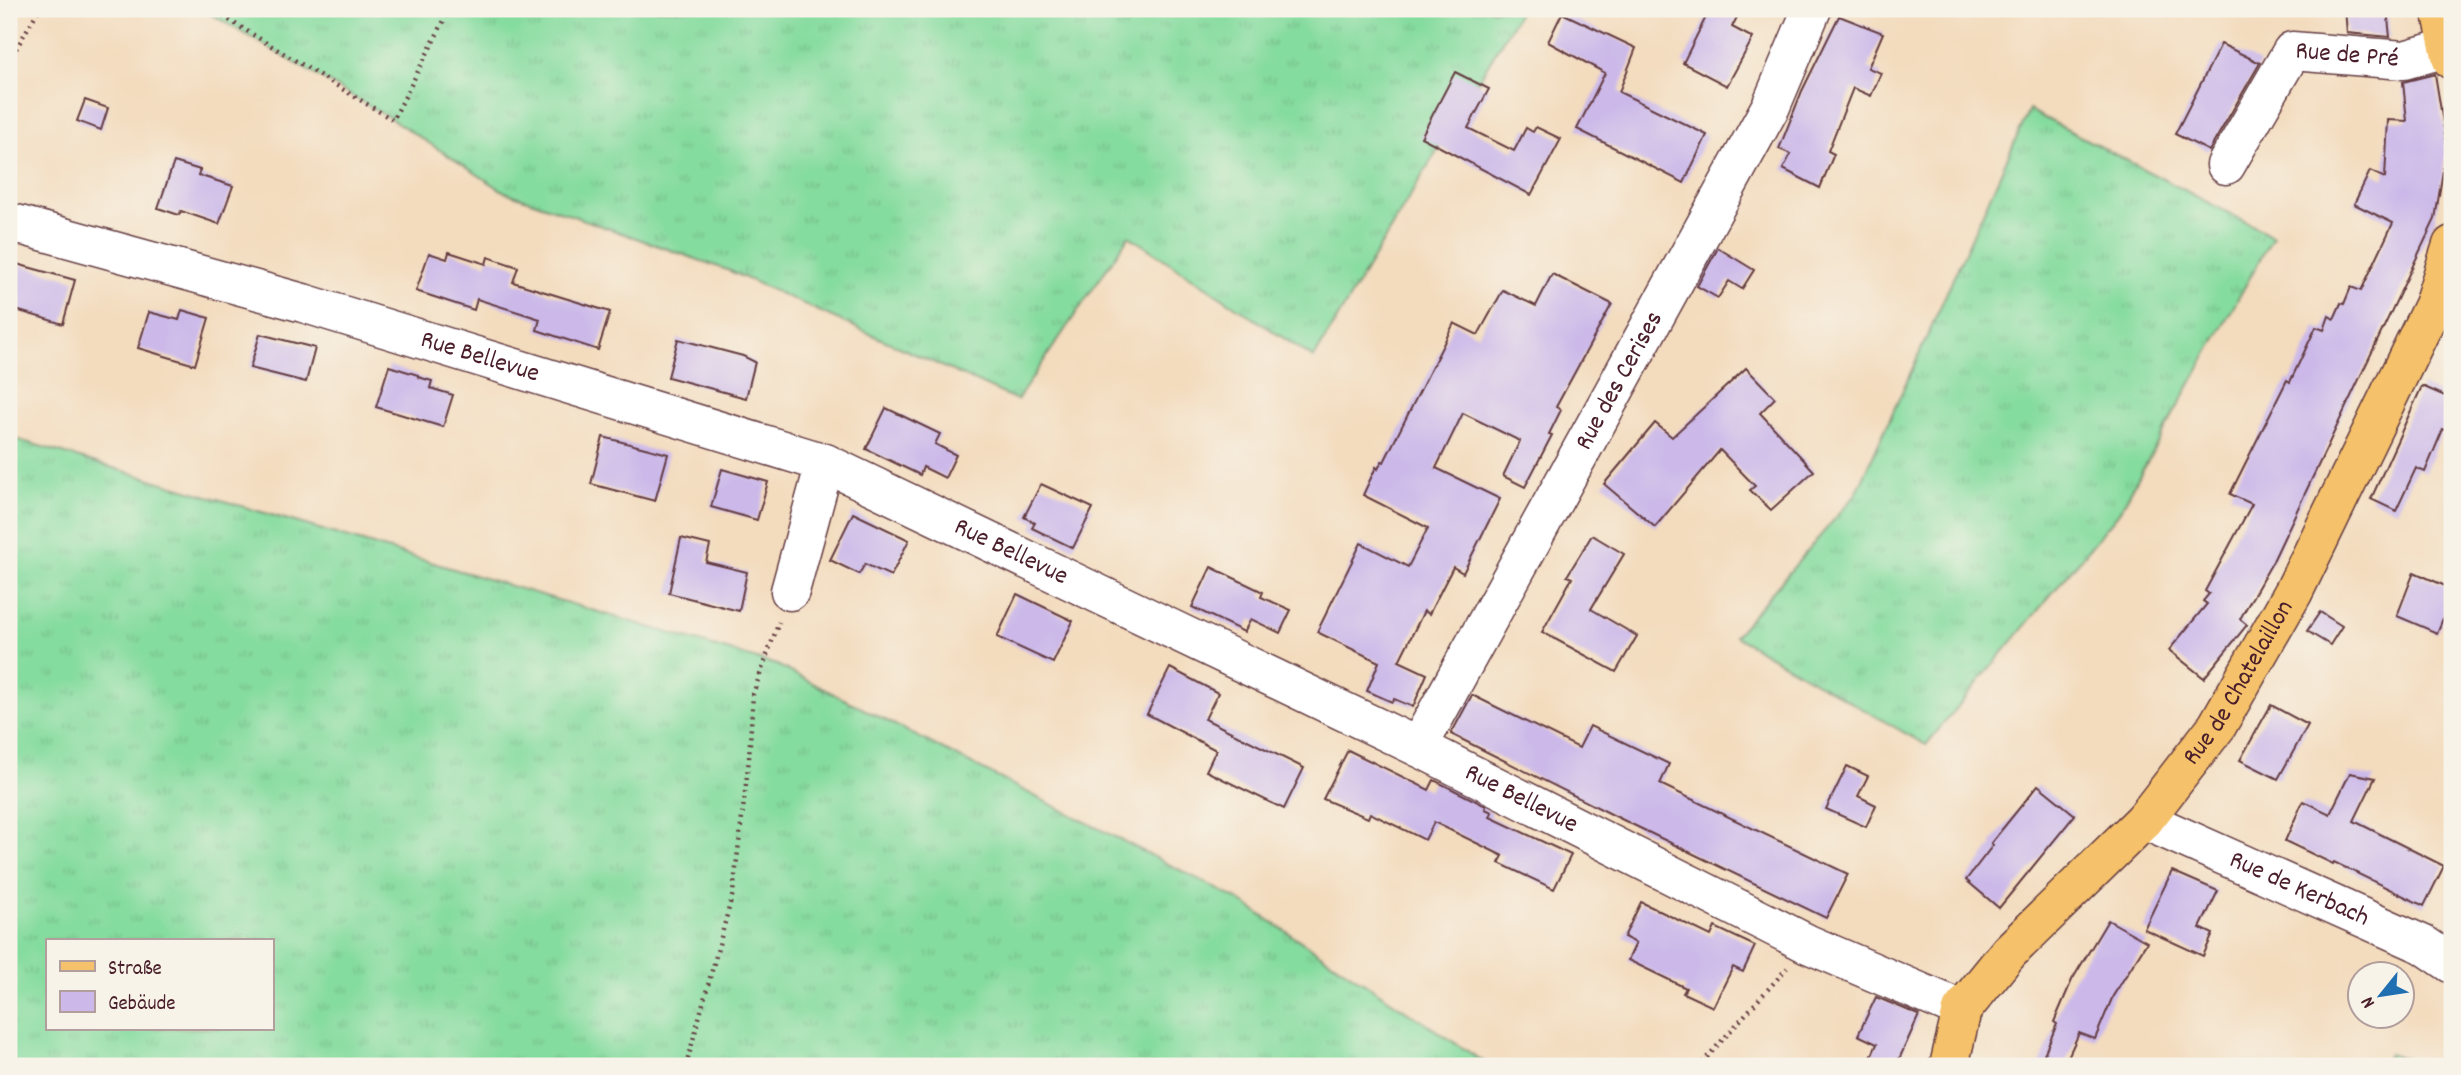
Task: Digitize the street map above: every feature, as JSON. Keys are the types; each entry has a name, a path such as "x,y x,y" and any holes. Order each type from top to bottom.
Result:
{"main road":[{"name":"Rue de Chatelaillon","path":"1948,1066 1962,1010 2009,952 2144,820 2217,726 2294,591 2434,305 2452,245"}],"street":[{"name":"Rue des Cerises","path":"1418,747 1771,106 1812,9"},
{"name":"Rue de Pré","path":"2226,165 2292,51 2404,60 2448,33"},
{"name":"Rue Bellevue","path":"9,222 303,303 825,463 1418,747 1808,944 1962,1010"},
{"path":"790,592 825,463"},
{"name":"Rue de Kerbach","path":"2144,820 2424,945 2452,964"}],"path":[{"path":"9,61 39,9"},
{"path":"211,9 393,120 450,9"},
{"path":"686,1066 733,893 749,759 753,694 790,592"},
{"path":"1689,1066 1701,1064 1808,944"}],"green space":[{"path":"202,9 1521,9 1314,358 1129,236 1017,400 730,271 505,192 393,120"},
{"path":"2029,110 2273,236 2118,514 1926,745 1735,636 1856,494"},
{"path":"9,437 777,665 1237,899 1490,1066 9,1066"},
{"path":"2389,1054 2437,1066 2380,1066"}],"building":[{"path":"1710,9 1741,9 1732,27 1753,38 1727,86 1683,63"},
{"path":"2345,9 2387,9 2390,37 2347,33"},
{"path":"1562,13 1636,48 1619,92 1707,135 1684,183 1577,129 1605,73 1548,42"},
{"path":"1839,16 1883,33 1868,68 1881,73 1871,96 1853,88 1828,151 1834,154 1820,188 1783,169 1791,154 1779,149 1802,91"},
{"path":"2221,44 2260,63 2209,151 2175,134"},
{"path":"1455,72 1489,89 1468,128 1514,151 1526,128 1533,132 1536,127 1561,139 1531,195 1421,137"},
{"path":"2435,74 2447,147 2435,219 2273,561 2240,619 2247,625 2204,678 2169,650 2207,604 2203,601 2209,594 2205,591 2252,504 2230,494 2287,380 2290,382 2316,327 2324,330 2329,316 2334,319 2351,287 2361,291 2393,223 2354,204 2370,171 2385,178 2388,120 2407,121 2403,82"},
{"path":"85,100 108,108 101,130 77,121"},
{"path":"174,162 200,170 198,175 233,186 219,224 181,211 179,215 158,208"},
{"path":"1718,248 1754,270 1742,289 1729,281 1718,298 1697,286"},
{"path":"449,252 486,264 488,257 518,267 513,282 610,312 598,350 537,330 540,319 477,299 474,310 416,291 429,253 447,259"},
{"path":"13,263 75,280 63,324 9,308 9,265"},
{"path":"1552,274 1612,304 1556,407 1561,410 1549,434 1552,435 1525,487 1503,476 1520,441 1463,413 1436,468 1500,499 1463,573 1453,567 1429,614 1424,611 1399,661 1427,674 1413,707 1394,699 1392,702 1367,691 1379,662 1317,632 1361,543 1408,567 1428,528 1363,495 1376,467 1378,469 1382,461 1384,462 1454,323 1478,335 1503,290 1536,306"},
{"path":"182,310 209,318 195,365 138,348 149,312 179,320"},
{"path":"260,334 315,348 306,382 250,368"},
{"path":"678,339 743,356 755,362 746,398 668,377"},
{"path":"389,366 432,381 430,388 453,395 443,427 376,407"},
{"path":"1746,368 1775,398 1760,413 1814,471 1771,510 1750,490 1755,486 1720,450 1655,527 1604,484 1655,423 1672,437"},
{"path":"2422,386 2452,399 2452,433 2443,429 2425,472 2416,468 2396,511 2371,499"},
{"path":"886,408 940,434 935,444 956,455 945,478 923,467 920,475 866,449"},
{"path":"603,437 668,454 655,501 591,484"},
{"path":"722,469 768,482 757,520 711,507"},
{"path":"1041,484 1093,508 1073,548 1032,528 1035,523 1024,517"},
{"path":"853,513 909,540 891,576 865,564 859,574 830,560"},
{"path":"1592,535 1624,554 1591,609 1637,636 1616,672 1542,632 1572,578 1567,576"},
{"path":"681,538 710,545 706,562 747,572 739,611 669,593"},
{"path":"1211,567 1263,592 1261,597 1291,610 1280,633 1251,619 1244,632 1192,607"},
{"path":"2414,572 2452,589 2452,597 2437,633 2397,616"},
{"path":"1017,594 1073,621 1053,663 997,637"},
{"path":"2320,612 2342,626 2330,645 2307,631"},
{"path":"1170,668 1218,693 1205,719 1304,768 1284,809 1206,771 1216,750 1147,714"},
{"path":"1472,695 1579,748 1590,726 1669,764 1660,784 1848,874 1826,918 1451,734"},
{"path":"2271,705 2308,725 2278,779 2240,760"},
{"path":"1348,750 1429,790 1434,780 1486,806 1485,809 1492,812 1490,817 1571,855 1554,889 1499,863 1503,856 1434,822 1425,840 1370,813 1368,818 1323,799"},
{"path":"1847,766 1868,776 1858,796 1876,805 1866,827 1826,809"},
{"path":"2350,773 2375,778 2354,821 2444,866 2424,906 2285,841 2303,801 2330,814"},
{"path":"2038,785 2075,815 1999,908 1966,880 1993,845 1991,843"},
{"path":"2172,871 2218,891 2200,928 2213,934 2203,956 2144,929"},
{"path":"1641,902 1711,936 1715,927 1755,946 1743,972 1733,967 1713,1007 1683,993 1686,988 1628,960 1636,943 1624,937"},
{"path":"2108,920 2147,942 2113,996 2095,1039 2079,1033 2064,1066 2039,1066 2072,980"},
{"path":"1876,997 1919,1015 1896,1066 1867,1066 1877,1044 1858,1035"}]}
